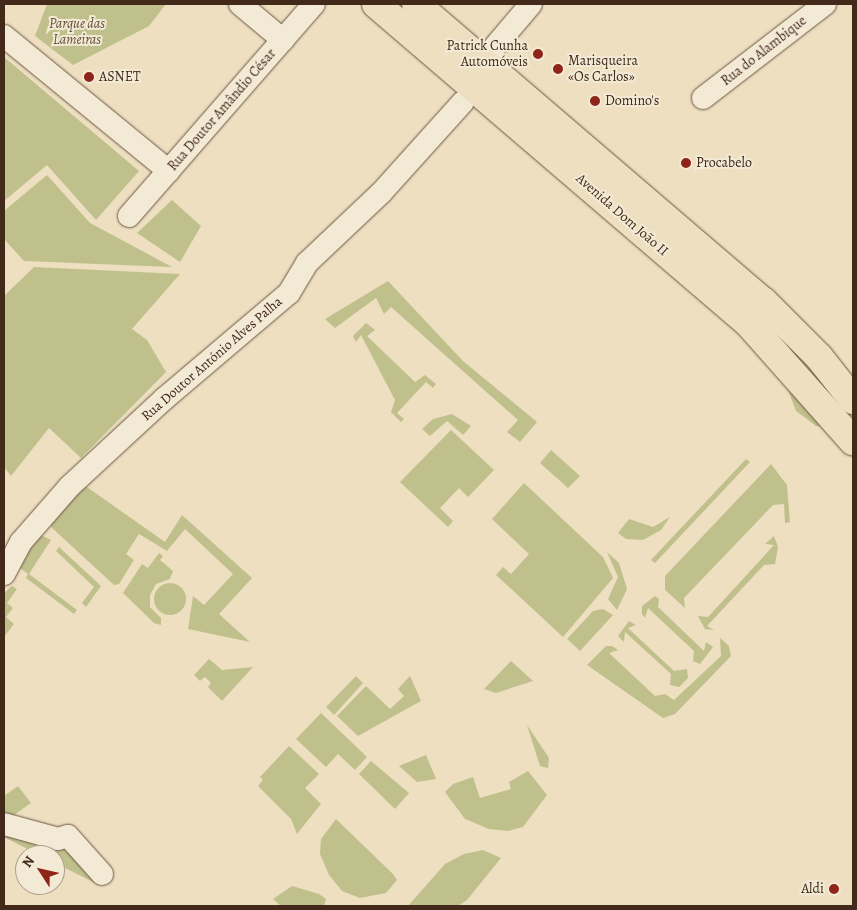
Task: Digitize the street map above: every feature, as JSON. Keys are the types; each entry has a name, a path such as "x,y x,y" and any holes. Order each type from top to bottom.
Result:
{"main road":[{"name":"Avenida Dom João II","path":"376,4 749,324 853,441"},
{"name":"Avenida Dom João II","path":"416,4 763,301 823,362 853,400"}],"street":[{"path":"240,4 283,40"},
{"name":"Rua Doutor Amândio César","path":"129,216 314,4"},
{"path":"492,50 531,4"},
{"name":"Rua do Alambique","path":"703,98 825,4"},
{"path":"4,36 168,171"},
{"name":"Rua Doutor António Alves Palha","path":"4,574 21,542 70,486 164,399 289,293 307,263 381,193 463,102"},
{"path":"4,824 58,839 68,836 102,874"}],"green space":[{"name":"Parque das Lameiras","path":"47,4 166,4 149,26 73,65 35,36"},
{"path":"4,57 139,171 96,220 47,165 4,201"},
{"path":"47,175 90,223 172,267 24,261 4,239 4,211"},
{"path":"172,200 201,226 180,262 137,233"},
{"path":"34,267 180,274 132,329 147,340 166,372 81,458 49,428 11,476 4,467 4,296"},
{"path":"388,281 463,361 537,422 520,442 507,432 518,420 391,307 384,314 376,298 335,328 325,319"},
{"path":"366,323 375,330 367,336 415,382 425,375 436,384 433,388 426,382 397,413 404,419 401,422 391,412 395,400 361,335 356,342 353,336"},
{"path":"785,382 829,427 816,426 796,411"},
{"path":"452,414 471,426 463,435 447,421 430,436 422,429 433,419"},
{"path":"451,430 494,470 468,497 459,488 440,508 453,521 448,527 400,482"},
{"path":"551,450 580,476 568,488 540,463"},
{"path":"746,459 750,462 655,563 651,560"},
{"path":"771,464 787,485 790,522 785,523 784,504 773,505 684,598 685,608 665,590 665,576"},
{"path":"524,483 603,557 613,578 563,637 496,575 503,567 511,574 529,554 492,519"},
{"path":"84,485 165,542 182,515 252,578 219,614 250,642 188,629 193,596 204,605 233,574 185,529 167,551 139,534 126,554 134,560 119,584 114,585 51,527 51,519"},
{"path":"670,517 661,530 643,540 626,539 618,533 629,519 653,527"},
{"path":"43,536 51,540 29,574 77,610 74,614 26,578 28,574 20,568 19,563 35,539"},
{"path":"774,536 778,547 775,564 764,565 707,626 714,630 705,629 698,616 708,617 774,545 765,544"},
{"path":"59,547 101,586 86,607 82,603 94,587 56,551"},
{"path":"607,552 619,563 627,589 617,610 608,599 618,577"},
{"path":"159,553 163,556 160,560 173,571 170,579 156,584 150,595 150,607 161,618 161,625 154,623 123,593 142,564 148,568"},
{"path":"170,583 182,587 186,599 182,611 170,615 158,611 154,599 158,587"},
{"path":"12,586 17,589 7,603 13,608 6,617 14,624 4,637 4,593"},
{"path":"655,596 659,599 658,607 704,651 706,642 713,647 700,664 693,661 694,651 648,608 645,618 642,614 642,606"},
{"path":"603,609 613,615 580,651 567,639 593,611"},
{"path":"629,621 636,625 628,628 674,671 687,669 688,678 679,687 670,685 671,674 625,632 624,642 618,636"},
{"path":"720,638 729,646 731,656 675,714 663,718 587,665 606,646 612,646 618,650 609,653 655,696 665,694 674,700 721,656"},
{"path":"209,659 222,670 253,667 222,701 208,687 211,683 205,677 200,681 194,675"},
{"path":"511,661 533,681 496,693 484,689"},
{"path":"356,676 363,683 334,715 326,707"},
{"path":"410,676 421,701 358,736 337,716 366,686 390,709 404,696 398,689"},
{"path":"321,713 367,757 355,770 338,754 326,767 296,739"},
{"path":"527,725 549,758 548,768 540,766"},
{"path":"289,746 319,774 305,788 321,804 297,834 291,819 258,786 263,780 260,777"},
{"path":"426,755 436,779 417,782 399,766"},
{"path":"371,761 409,793 395,809 359,774"},
{"path":"528,771 547,795 523,827 508,831 489,829 465,819 445,792 453,784 473,777 480,798 511,789 509,782"},
{"path":"18,786 31,803 4,822 4,796"},
{"path":"336,819 393,874 397,880 386,893 360,898 342,891 329,875 320,854 321,839"},
{"path":"4,828 66,845 101,880 99,885 65,868 65,845 20,845 4,837"},
{"path":"483,850 501,858 467,900 458,906 408,906 445,864 464,854"},
{"path":"292,886 319,894 326,899 324,906 281,906 273,899"}],"place":[{"name":"Patrick Cunha Automóveis","path":"538,54"},
{"name":"Marisqueira «Os Carlos»","path":"558,69"},
{"name":"ASNET","path":"89,77"},
{"name":"Domino's","path":"595,101"},
{"name":"Procabelo","path":"686,163"},
{"name":"Aldi","path":"834,889"}]}
